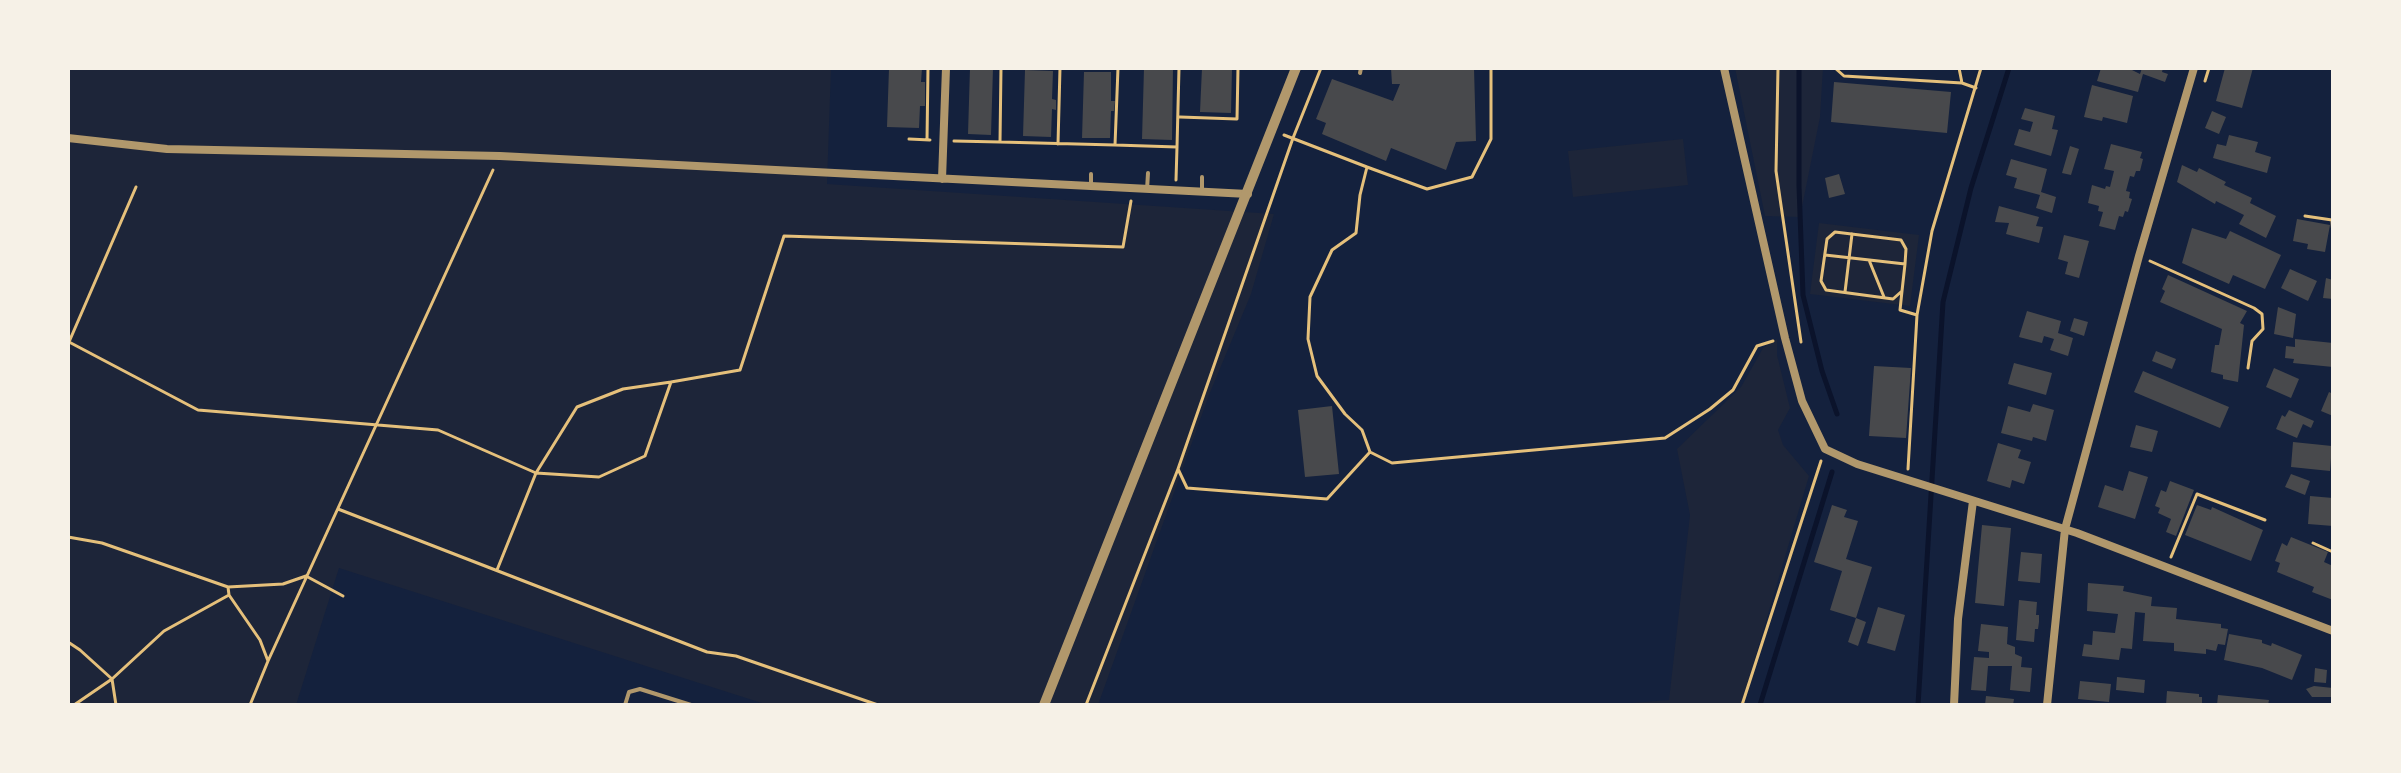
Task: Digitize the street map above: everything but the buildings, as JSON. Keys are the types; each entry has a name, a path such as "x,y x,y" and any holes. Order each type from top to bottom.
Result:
{"street":[{"path":"942,179 946,68"},
{"path":"1044,705 1296,68"},
{"path":"1724,68 1785,338 1802,401 1825,449 1857,464 2065,529 2333,631"},
{"path":"2047,705 2065,529 2194,68"},
{"path":"68,138 167,149 500,156 907,172 942,179 1248,194"},
{"path":"1954,705 1958,619 1973,501"}],"lane":[{"path":"982,181 983,170"},
{"path":"1036,184 1037,172"},
{"path":"1147,190 1148,173"},
{"path":"1091,174 1091,187"},
{"path":"1202,177 1202,193"},
{"path":"625,705 629,692 640,689 691,705"}],"path":[{"path":"927,140 928,68"},
{"path":"1000,142 1001,68"},
{"path":"1058,144 1060,68"},
{"path":"1115,145 1118,68"},
{"path":"1176,191 1179,68"},
{"path":"1179,117 1237,119 1238,68"},
{"path":"1086,705 1178,469 1293,138 1321,68"},
{"path":"1271,130 1427,189 1472,177 1491,139 1491,68"},
{"path":"1778,68 1776,171 1802,349"},
{"path":"1835,68 1844,76 1962,83 1976,88"},
{"path":"1959,68 1962,83"},
{"path":"1909,453 1917,315 1932,231 1981,68"},
{"path":"2200,85 2206,79 2209,68"},
{"path":"909,139 1177,147"},
{"path":"250,705 306,576 378,426 500,156"},
{"path":"1367,167 1356,233 1332,250 1310,297 1308,339 1317,376 1345,414 1362,430 1370,452 1392,463 1665,438 1733,390 1757,346 1785,338"},
{"path":"136,187 69,343 198,410 438,430 536,473 599,477 645,456 671,382"},
{"path":"497,570 536,473 577,407 623,389 740,370 784,236 1123,247 1132,189"},
{"path":"2305,216 2332,220 2333,237"},
{"path":"1902,291 1893,299 1826,290 1821,281 1827,239 1835,232 1901,240 1906,249 1905,264 1900,310 1917,315"},
{"path":"1845,292 1852,234"},
{"path":"1824,255 1905,264"},
{"path":"2139,256 2262,314 2263,329 2252,341 2248,368"},
{"path":"1869,260 1884,297"},
{"path":"1742,705 1825,449"},
{"path":"1178,469 1187,488 1327,499 1370,452"},
{"path":"2167,568 2197,494 2265,520"},
{"path":"338,509 707,652 736,656 878,705"},
{"path":"68,537 102,543 228,587 283,584 306,576 343,596"},
{"path":"2313,543 2333,552"},
{"path":"228,587 229,595 260,640 268,661"},
{"path":"74,705 112,679 164,631 229,595"},
{"path":"68,642 112,679 116,705"}],"shaded area":[{"path":"68,68 831,68 827,184 1274,214 1251,294 1209,395 1098,705 768,705 339,568 296,705 68,705"},
{"path":"1735,68 1823,68 1820,117 1800,217 1765,216"},
{"path":"1683,139 1688,185 1573,197 1568,151"},
{"path":"1819,223 1919,235 1910,306 1810,294"},
{"path":"1777,339 1777,355 1790,408 1778,430 1783,445 1809,476 1741,705 1606,705 1669,700 1690,515 1677,449 1741,387 1763,348"}],"waterway":[{"path":"1799,68 1803,295 1822,371 1837,414"},
{"path":"1918,705 1943,302 1971,188 2009,68"},
{"path":"1760,705 1832,472"}]}
